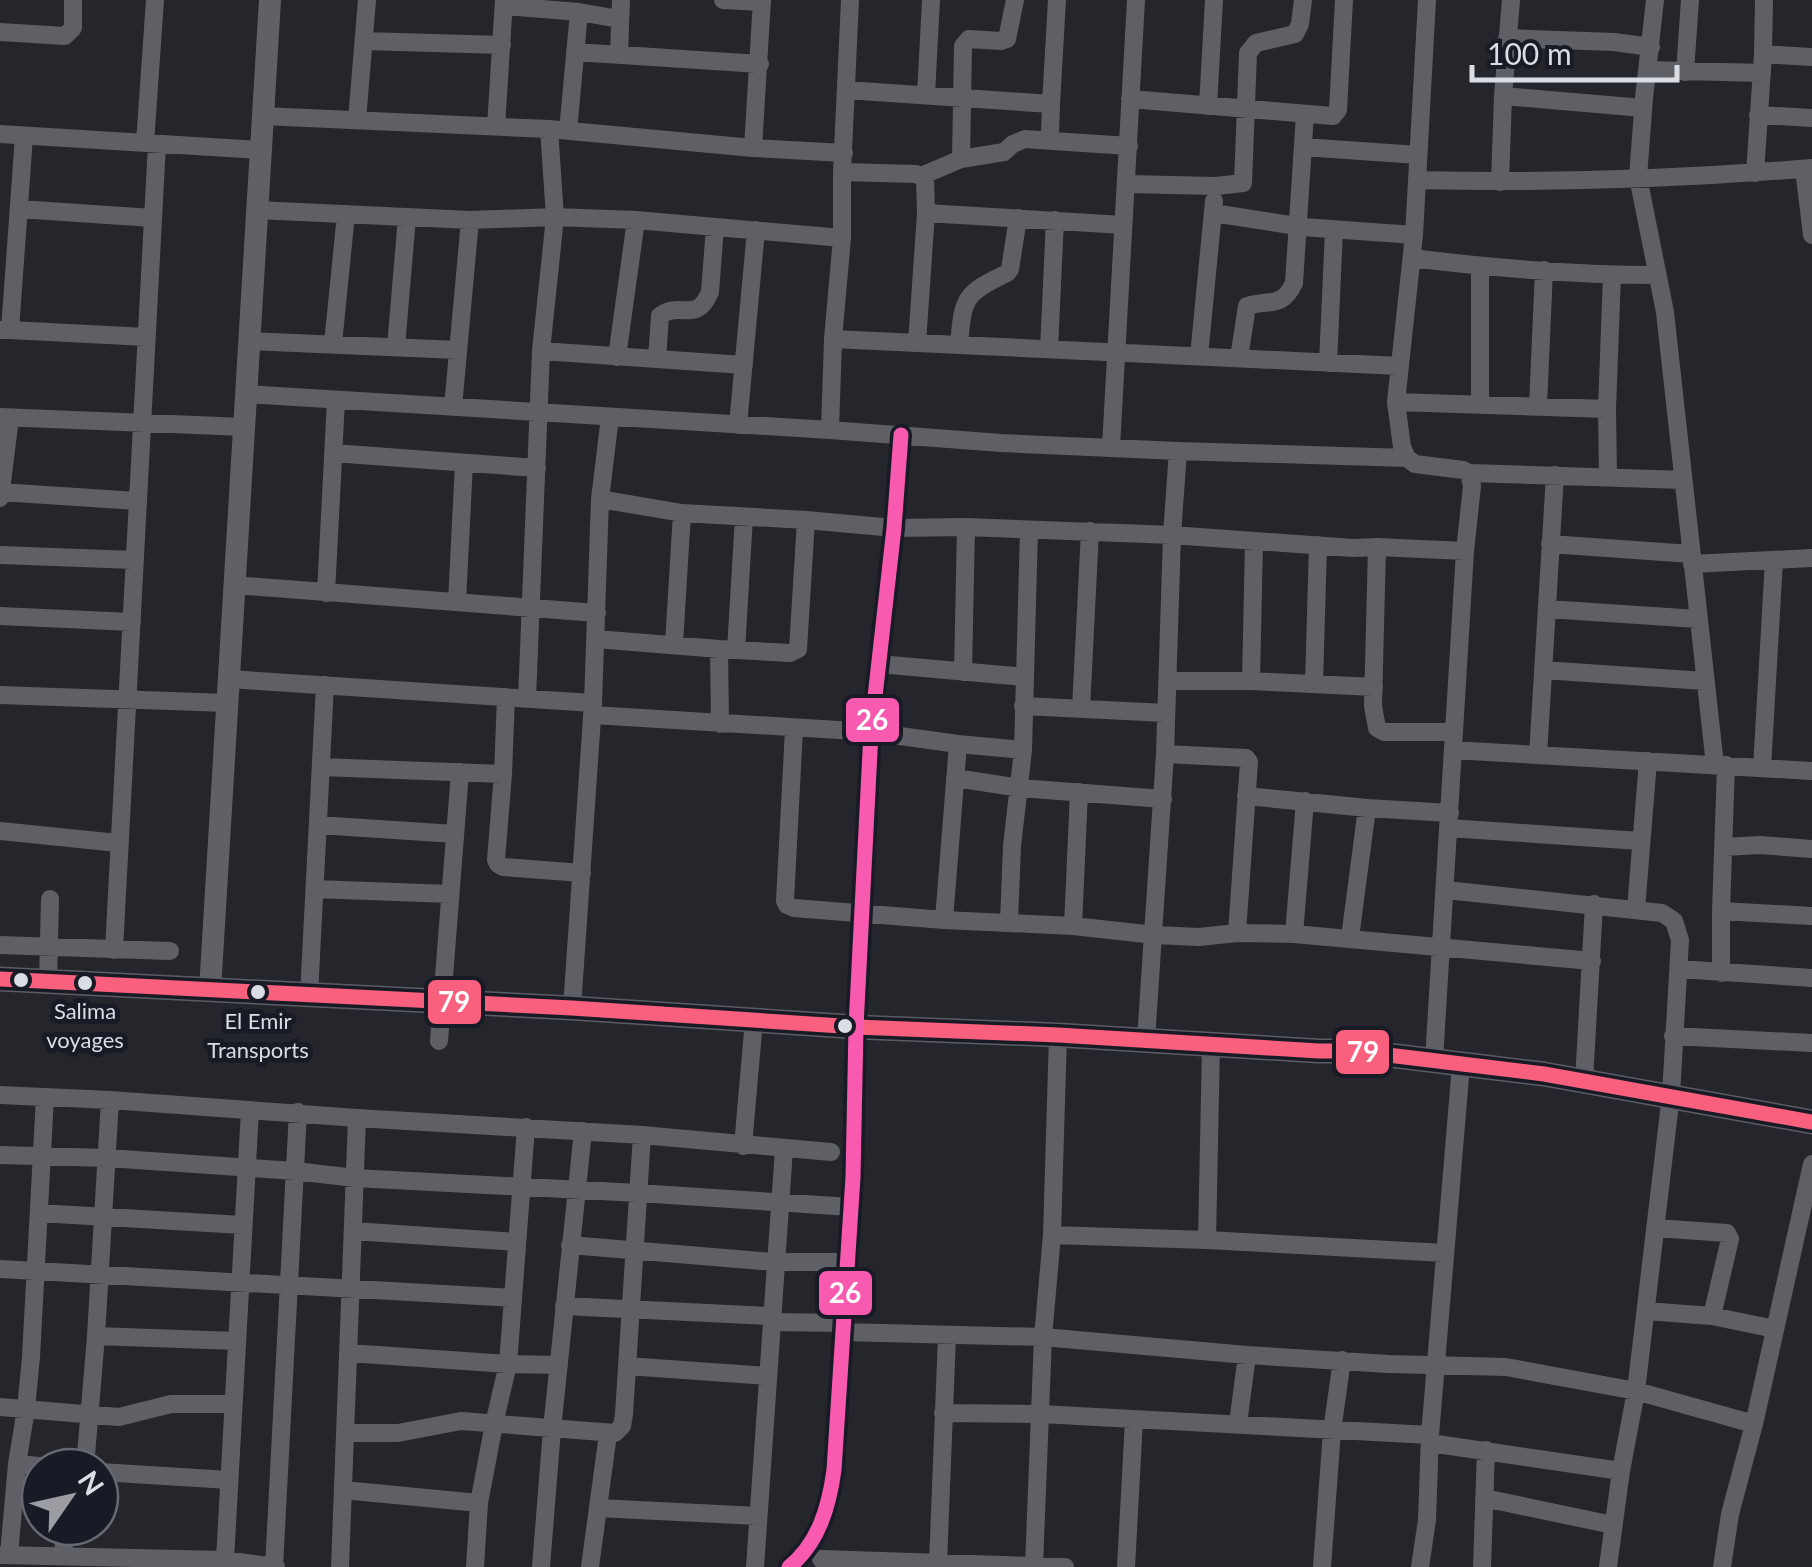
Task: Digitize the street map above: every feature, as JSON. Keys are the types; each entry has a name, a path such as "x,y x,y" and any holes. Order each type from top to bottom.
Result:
{"highway":[{"path":"0,979 572,1008 856,1028 1355,1051 1584,1081 1812,1122"}],"main road":[{"path":"210,990 270,0"}],"street":[{"path":"0,32 65,36 72,28 73,0"},
{"path":"114,950 152,218 155,0"},
{"path":"357,120 367,0"},
{"path":"723,0 762,1 753,148"},
{"path":"830,430 842,238 850,0"},
{"path":"926,96 932,0"},
{"path":"961,159 960,98 965,42 1007,39 1015,0"},
{"path":"1052,141 1056,0"},
{"path":"1110,447 1136,0"},
{"path":"1208,106 1214,0"},
{"path":"1127,184 1216,186 1244,181 1249,50 1256,43 1295,34 1302,0"},
{"path":"1130,100 1332,116 1338,110 1344,0"},
{"path":"1428,0 1414,235 1396,402 1407,458 1415,464 1468,473 1683,480"},
{"path":"1500,182 1511,0"},
{"path":"1655,0 1638,177 1664,312 1705,681 1721,765 1721,972"},
{"path":"1684,72 1690,0"},
{"path":"1755,173 1764,0"},
{"path":"496,126 504,3 547,4 579,12 620,9 619,54"},
{"path":"527,699 542,351 559,130 579,12"},
{"path":"1506,38 1651,47"},
{"path":"364,40 502,45"},
{"path":"575,52 760,64"},
{"path":"1648,70 1684,72 1812,57"},
{"path":"846,90 1051,104"},
{"path":"1503,96 1643,108"},
{"path":"1239,358 1247,306 1282,300 1294,278 1305,114"},
{"path":"1758,115 1812,118"},
{"path":"263,116 559,130 844,153"},
{"path":"0,134 261,150"},
{"path":"24,136 5,330 146,337"},
{"path":"842,172 921,176 961,159 1004,152 1025,138 1129,146"},
{"path":"1302,147 1418,155"},
{"path":"1417,180 1500,182 1808,168 1812,235"},
{"path":"918,343 926,213 926,182 921,176"},
{"path":"1199,356 1216,186"},
{"path":"19,209 152,218"},
{"path":"257,210 470,220 636,220 842,238"},
{"path":"1213,212 1296,226 1414,235"},
{"path":"926,213 1123,225"},
{"path":"333,344 346,214"},
{"path":"396,348 406,217"},
{"path":"959,345 964,303 977,288 1010,269 1018,218"},
{"path":"453,407 470,220"},
{"path":"617,356 636,220"},
{"path":"1049,349 1055,220"},
{"path":"657,359 660,316 668,310 697,310 710,292 715,227"},
{"path":"738,424 756,230"},
{"path":"1328,363 1334,230"},
{"path":"1412,258 1480,267 1657,275"},
{"path":"1480,267 1480,404"},
{"path":"1538,406 1544,270"},
{"path":"1608,477 1612,275"},
{"path":"833,338 1399,366"},
{"path":"249,341 457,350"},
{"path":"542,351 744,365"},
{"path":"246,394 1001,443 1407,458"},
{"path":"326,592 336,400"},
{"path":"1396,402 1607,408"},
{"path":"572,1008 593,709 600,499 610,416"},
{"path":"137,500 0,495 5,418 244,427"},
{"path":"789,1567 800,1559 819,1530 834,1470 871,732 901,435"},
{"path":"334,452 536,468"},
{"path":"1146,1040 1165,754 1178,452"},
{"path":"457,602 464,463"},
{"path":"1434,1060 1472,486 1468,473"},
{"path":"1538,756 1555,475"},
{"path":"600,499 682,513 894,528 966,526 1465,551"},
{"path":"674,644 682,513"},
{"path":"720,724 744,516"},
{"path":"596,639 790,654 798,648 806,520"},
{"path":"964,672 966,526"},
{"path":"1009,922 1012,846 1024,750 1029,530"},
{"path":"1081,709 1090,532"},
{"path":"1251,681 1254,542"},
{"path":"1550,544 1691,559 1812,558"},
{"path":"1314,684 1318,545"},
{"path":"1377,547 1373,714 1380,730 1538,756 1812,771"},
{"path":"0,555 134,560"},
{"path":"1762,768 1774,560"},
{"path":"234,586 597,613"},
{"path":"1547,609 1698,618"},
{"path":"0,616 132,622"},
{"path":"879,664 1026,677"},
{"path":"1543,670 1705,681"},
{"path":"1168,681 1374,688"},
{"path":"309,995 325,686"},
{"path":"0,696 126,698 325,686 527,699 720,724 871,732 1024,750"},
{"path":"506,698 496,860 504,867 582,873"},
{"path":"1023,706 1166,713"},
{"path":"794,730 785,900 794,908 1199,937 1294,934 1592,961"},
{"path":"944,920 958,744"},
{"path":"1165,754 1248,760 1250,764 1237,933"},
{"path":"1636,908 1648,762"},
{"path":"321,767 503,774"},
{"path":"440,1042 460,772"},
{"path":"955,778 1020,788 1162,800"},
{"path":"1073,926 1079,792"},
{"path":"1246,796 1640,841"},
{"path":"1294,934 1305,801"},
{"path":"1350,938 1368,808"},
{"path":"318,825 455,834"},
{"path":"0,831 118,843"},
{"path":"1724,847 1812,849"},
{"path":"315,889 450,894"},
{"path":"1446,890 1662,913 1674,921 1680,940 1671,1095 1636,1391 1608,1567"},
{"path":"48,981 50,899"},
{"path":"1584,1081 1594,904"},
{"path":"1721,912 1812,916"},
{"path":"0,946 170,952"},
{"path":"1679,969 1812,978"},
{"path":"743,1146 754,1020"},
{"path":"1034,1566 1043,1337 1052,1235 1058,1035"},
{"path":"1672,1036 1812,1043"},
{"path":"1208,1240 1212,1045"},
{"path":"1420,1567 1427,1520 1444,1253 1462,1065"},
{"path":"0,1095 642,1135 831,1152"},
{"path":"44,1097 26,1410 4,1555 194,1563 225,1560 275,1567 298,1112"},
{"path":"87,1447 110,1100"},
{"path":"225,1560 250,1110"},
{"path":"340,1567 357,1118"},
{"path":"476,1567 479,1502 508,1364 526,1128"},
{"path":"541,1567 582,1131"},
{"path":"345,1433 398,1433 461,1420 616,1433 622,1426 642,1135"},
{"path":"755,1567 784,1149"},
{"path":"0,1155 106,1158 355,1178 638,1192 850,1208"},
{"path":"1722,1567 1730,1514 1812,1164"},
{"path":"38,1214 242,1225"},
{"path":"1655,1228 1727,1234 1730,1240 1712,1316"},
{"path":"353,1232 517,1242"},
{"path":"1052,1235 1444,1253"},
{"path":"570,1245 774,1262 847,1262"},
{"path":"0,1269 513,1298"},
{"path":"564,1306 631,1308 947,1336 1043,1337 1247,1355 1506,1368 1636,1391 1754,1424"},
{"path":"1646,1311 1712,1316 1775,1329"},
{"path":"96,1336 237,1341"},
{"path":"938,1562 947,1336"},
{"path":"348,1354 559,1364"},
{"path":"1238,1424 1247,1355"},
{"path":"1322,1567 1332,1431 1342,1360"},
{"path":"627,1366 767,1376"},
{"path":"0,1408 120,1417 171,1404 233,1404"},
{"path":"943,1414 1042,1414 1238,1424 1430,1439 1622,1471"},
{"path":"1126,1567 1134,1420"},
{"path":"590,1567 608,1434"},
{"path":"1482,1567 1486,1450"},
{"path":"120,1473 229,1480"},
{"path":"343,1490 479,1502"},
{"path":"1484,1498 1613,1525"},
{"path":"598,1508 758,1516"},
{"path":"819,1530 821,1563 1065,1567"},
{"path":"63,1556 64,1547"}],"transit line":[{"name":"26","path":"789,1567 808,1547 821,1523 834,1470 853,1177 856,1027 871,732 901,435"},
{"name":"79","path":"0,979 1355,1051 1544,1074 1812,1122"}],"place":[{"name":"Salima voyages","path":"85,983"},
{"name":"El Emir Transports","path":"258,992"}]}
